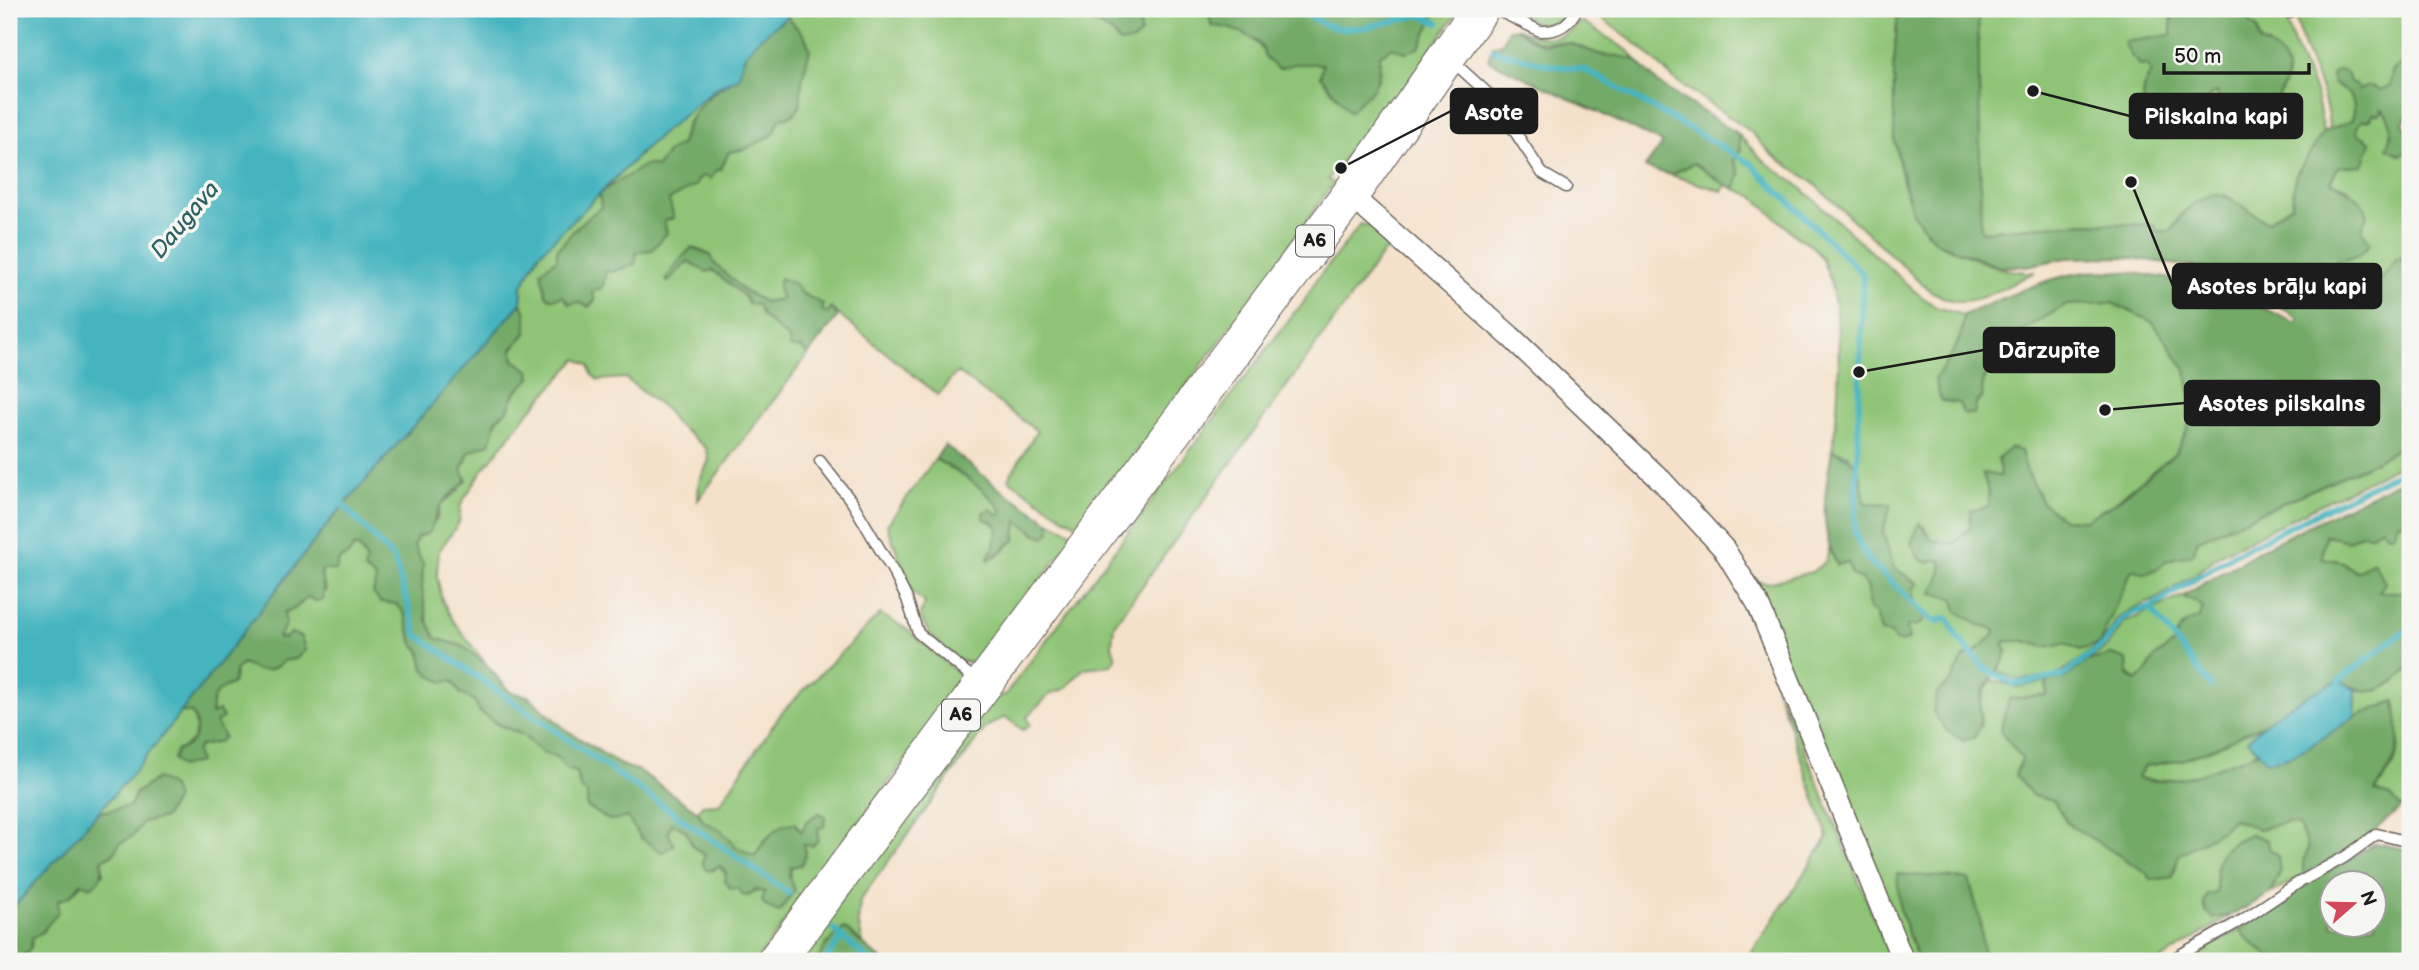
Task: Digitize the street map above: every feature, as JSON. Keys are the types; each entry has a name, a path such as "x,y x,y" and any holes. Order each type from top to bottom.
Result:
{"highway":[{"name":"A6","path":"776,961 1350,195 1480,9"}],"street":[{"path":"1350,195 1510,336 1662,481 1724,549 1758,604 1903,961"}],"lane":[{"path":"1495,9 1540,31 1565,25 1577,9"},
{"path":"1448,57 1493,98 1542,173 1566,187"},
{"path":"820,461 852,502 894,573 907,599 918,633 982,686"},
{"path":"2169,961 2244,919 2377,834 2410,842"}],"green space":[{"path":"795,9 1085,9 1082,17 1112,32 1141,34 1139,22 1165,12 1207,9 1212,26 1236,30 1251,38 1263,50 1266,58 1294,64 1324,64 1320,76 1350,112 1379,79 1380,55 1392,47 1406,52 1434,17 1425,9 1456,9 1455,16 1394,105 1351,158 1346,156 1328,179 1333,183 1264,282 1087,518 1078,525 1008,479 1037,431 957,372 938,395 832,309 828,313 822,310 822,304 801,293 794,284 783,299 765,302 744,291 715,264 710,255 692,247 668,281 688,261 706,272 713,270 745,297 758,304 762,316 808,355 698,500 699,482 709,460 706,448 673,421 667,411 625,378 598,380 592,375 589,365 577,359 528,413 482,471 461,504 459,523 439,551 437,576 442,600 452,619 486,664 462,646 436,639 427,620 422,588 423,564 414,546 417,537 437,519 440,506 459,490 462,470 469,452 490,443 497,419 508,409 516,391 531,378 530,371 514,360 512,349 526,333 526,313 521,303 522,286 539,254 652,142 716,88 687,123 681,144 668,152 657,167 578,226 557,250 563,296 592,292 606,270 637,252 664,220 669,200 696,185 699,178 721,169 729,152 746,149 780,119 794,114 800,105 802,80 810,49 804,35 787,17"},
{"path":"1085,9 1207,9 1165,12 1140,21 1141,34 1133,41 1119,43 1112,32 1082,17"},
{"path":"1207,9 1425,9 1434,16 1419,48 1406,52 1392,47 1380,55 1376,84 1350,112 1320,76 1323,64 1294,64 1279,69 1267,59 1262,47 1252,38 1232,29 1212,26"},
{"path":"1518,9 1568,9 1557,21 1544,24 1523,15"},
{"path":"1589,9 1898,9 1894,65 1895,130 1906,193 1918,219 1934,240 1946,247 2000,268 2035,272 1990,294 1970,300 1953,300 1929,290 1810,180 1771,154 1750,131 1675,80 1639,46"},
{"path":"1898,9 1978,9 1981,231 2083,223 2155,225 2156,231 2171,231 2182,214 2196,202 2217,195 2236,202 2267,222 2292,205 2295,176 2324,131 2351,121 2354,108 2351,98 2333,83 2332,74 2338,70 2347,72 2350,82 2359,90 2370,87 2381,90 2390,85 2392,71 2400,65 2410,64 2410,117 2403,123 2410,134 2408,151 2401,155 2387,148 2391,127 2382,109 2380,114 2373,114 2368,120 2361,121 2357,127 2357,133 2371,142 2363,165 2337,167 2331,182 2353,194 2365,207 2368,214 2361,229 2370,243 2360,254 2338,261 2330,272 2348,282 2362,295 2376,287 2397,258 2410,256 2410,442 2368,465 2196,541 2193,554 2167,560 2159,568 2146,574 2132,569 2099,644 2080,650 2065,643 2045,647 2025,641 2005,641 2005,657 1982,695 1978,731 1975,737 1964,741 1947,731 1933,712 1937,693 1952,680 1964,657 1975,652 1994,635 1995,630 1981,626 1957,611 1953,598 1932,593 1940,576 1942,562 1935,559 1929,563 1920,560 1911,543 1920,523 1933,541 1954,543 1970,528 1971,511 1989,506 1983,473 2000,476 1998,459 2010,448 2021,451 2026,469 2042,502 2063,519 2085,520 2115,503 2175,453 2187,431 2193,403 2186,370 2153,322 2112,303 2066,305 2018,333 1983,380 1982,399 1977,401 1974,414 1963,413 1959,403 1941,401 1935,379 1958,341 1963,315 2049,280 2100,271 2190,283 2233,296 2296,323 2299,319 2261,294 2206,269 2125,257 2067,258 2026,266 1999,267 1936,242 1912,213 1894,138 1894,65"},
{"path":"1978,9 2172,9 2171,35 2146,65 2151,72 2144,92 2147,113 2217,92 2222,106 2225,135 2227,123 2253,118 2258,127 2278,127 2277,102 2280,91 2270,46 2260,42 2257,28 2250,23 2249,12 2244,9 2286,9 2292,40 2316,94 2323,133 2295,176 2292,205 2267,222 2225,195 2181,214 2171,231 2155,232 2155,225 2083,223 1981,231"},
{"path":"2172,9 2244,9 2249,12 2250,23 2257,28 2260,42 2283,58 2287,69 2277,102 2284,120 2278,127 2258,127 2253,119 2242,125 2228,123 2225,136 2216,128 2213,119 2222,106 2217,92 2209,96 2207,108 2194,127 2178,126 2167,115 2158,118 2147,113 2144,92 2151,72 2146,65 2141,66 2131,56 2124,42 2171,35"},
{"path":"2296,9 2410,9 2410,64 2390,85 2381,90 2373,86 2359,90 2333,83 2347,90 2353,98 2355,112 2351,121 2329,131 2324,99 2302,40"},
{"path":"787,17 804,35 810,49 802,80 800,105 794,114 780,119 773,135 746,149 729,152 721,169 715,171 711,179 704,176 699,178 696,185 669,200 674,218 664,221 667,233 652,250 637,252 635,264 612,272 606,270 603,287 592,292 595,300 589,307 577,302 569,304 563,296 554,299 546,296 541,271 557,259 557,250 578,226 601,207 599,193 647,164 657,167 668,152 681,144 695,112 702,104 739,77 749,49 762,35"},
{"path":"1582,21 1630,52 1636,60 1598,54 1571,44 1540,42 1516,28 1550,38 1566,33"},
{"path":"1516,28 1543,44 1569,43 1602,55 1636,60 1659,84 1738,134 1741,149 1734,160 1740,173 1735,189 1694,163 1671,175 1645,168 1663,143 1488,60 1493,46 1503,42 1508,29"},
{"path":"2382,109 2392,122 2392,136 2408,151 2410,142 2410,219 2407,230 2410,231 2410,256 2397,258 2376,287 2361,295 2348,282 2330,272 2338,261 2353,258 2361,229 2348,189 2331,182 2361,121"},
{"path":"1738,134 1761,159 1798,185 1918,294 1936,307 1963,315 1958,341 1935,379 1977,400 1982,398 1983,380 2018,333 2066,305 2112,303 2153,322 2186,370 2193,403 2187,431 2175,453 2114,503 2085,520 2063,519 2042,502 2026,469 2021,451 2000,476 1983,474 1989,506 1953,543 1933,541 1924,527 1911,543 1920,559 1929,563 1935,559 1942,562 1940,576 1953,598 1981,626 1996,630 1975,652 1964,657 1952,680 1937,693 1981,726 1983,696 1992,680 2016,687 2047,682 2046,695 2022,758 2033,796 2054,801 2067,823 2146,872 2222,830 2233,819 2259,829 2287,822 2299,825 2308,848 2303,876 2270,894 2280,872 2216,883 2217,894 2212,918 2232,915 2159,961 2082,961 2062,954 2018,954 2011,961 1984,961 1980,919 1898,874 1900,910 1918,961 1909,961 1750,575 1767,583 1812,572 1826,561 1829,549 1837,565 1848,561 1864,581 1869,592 1868,603 1876,613 1881,632 1892,634 1906,631 1907,626 1924,613 1914,601 1913,589 1918,584 1893,567 1883,532 1864,503 1849,455 1832,450 1839,368 1834,300 1827,271 1815,249 1798,238 1753,196 1735,189 1740,173 1734,160 1741,149"},
{"path":"1693,163 1726,185 1722,191 1671,175"},
{"path":"1361,224 1373,227 1403,256 1385,250 1114,625 1112,645 1116,659 1111,665 1084,668 1065,689 1050,694 1027,717 1030,725 1023,730 1005,717 986,727 860,900 858,922 863,943 844,928 826,945 817,961 794,961 987,701 1005,695"},
{"path":"692,247 710,255 715,264 744,291 764,302 782,299 778,288 780,278 795,284 801,293 823,304 822,310 828,313 831,308 838,316 808,355 802,348 790,347 789,339 762,316 758,305 748,304 745,297 713,270 706,272 688,261 668,282 666,280"},
{"path":"521,303 526,313 526,333 512,349 514,360 530,371 531,378 516,391 508,409 497,419 490,443 469,452 462,470 467,480 439,508 429,533 417,537 414,546 423,564 422,588 427,620 436,638 462,646 486,664 510,692 528,696 565,729 621,765 639,771 698,812 704,822 721,830 736,847 755,856 766,839 782,826 795,823 801,832 807,821 819,813 825,816 824,827 818,828 818,840 813,846 803,844 806,854 801,865 791,867 789,877 795,890 779,912 767,907 762,901 765,892 755,890 748,896 742,895 738,889 730,888 725,881 726,871 720,866 707,871 702,863 705,855 692,846 687,832 672,823 668,832 674,845 662,852 641,838 627,817 614,820 605,818 587,807 587,794 580,787 576,772 566,769 557,757 543,753 521,734 497,724 479,711 474,700 461,694 452,681 443,682 432,677 424,669 420,650 413,644 404,613 396,604 380,602 373,593 376,579 364,569 367,560 359,547 354,547 348,555 339,560 336,570 322,570 323,600 316,601 308,597 294,609 284,612 286,624 278,638 284,639 291,633 301,637 305,650 296,659 283,661 269,670 254,669 243,664 236,669 233,683 216,694 212,708 211,714 219,711 223,717 216,723 224,737 219,742 200,746 196,751 199,762 180,767 173,759 176,751 188,745 196,732 192,713 181,712 331,520"},
{"path":"2410,442 2410,460 2222,553 2153,601 2134,608 2117,619 2099,644 2055,676 2018,680 1997,671 2005,659 2005,641 2025,641 2045,647 2065,643 2080,650 2132,569 2159,568 2167,560 2193,554 2196,541 2368,465"},
{"path":"945,445 1001,490 1049,521 1051,530 1045,537 1017,521 1015,540 989,560 998,527 984,519 983,513 990,509 999,515 1003,512 981,489 935,459"},
{"path":"1832,450 1850,459 1859,470 1865,503 1891,504 1883,532 1893,567 1918,584 1913,589 1914,601 1924,613 1923,622 1916,626 1907,626 1909,640 1895,641 1892,634 1881,632 1876,613 1869,610 1867,586 1852,575 1848,562 1837,565 1831,551 1825,508"},
{"path":"935,459 981,489 1003,512 992,522 998,527 994,547 988,557 997,556 1015,540 1017,521 1035,534 1051,530 1049,521 1075,534 979,661 962,660 952,655 928,631 920,615 925,603 912,592 887,525"},
{"path":"2410,476 2410,519 2397,523 2393,535 2387,535 2381,527 2370,535 2361,534 2347,541 2325,535 2322,558 2343,562 2356,572 2373,561 2385,583 2379,592 2401,592 2410,588 2410,666 2402,675 2386,687 2370,691 2340,680 2214,748 2182,760 2145,766 2137,778 2166,781 2182,778 2260,751 2267,761 2307,747 2355,717 2395,701 2398,740 2395,758 2375,791 2391,796 2401,808 2362,841 2303,876 2308,848 2299,825 2287,822 2259,829 2233,819 2222,830 2179,855 2173,877 2152,880 2146,872 2067,823 2054,801 2033,796 2015,775 2022,758 2000,731 2009,699 2046,695 2047,682 2065,678 2087,661 2112,655 2127,660 2128,675 2136,681 2146,673 2155,657 2174,644 2182,627 2199,619 2203,608 2194,600 2190,601 2183,596 2269,545"},
{"path":"2410,519 2410,588 2401,592 2378,592 2343,562 2322,558 2324,535 2347,540"},
{"path":"354,547 359,547 376,579 404,613 413,644 420,650 424,669 452,681 461,694 474,700 479,711 497,724 521,734 543,753 557,757 566,769 576,772 580,787 627,817 641,838 668,832 672,822 687,832 692,846 705,855 712,871 719,866 738,889 748,896 755,890 766,892 789,877 798,852 815,827 819,813 807,821 801,833 775,831 763,842 755,856 736,847 721,830 704,822 698,812 702,805 719,804 783,711 880,614 905,628 957,672 961,679 959,688 756,961 9,961 27,954 32,938 42,932 57,901 70,896 82,883 103,874 102,860 113,854 119,843 133,836 143,822 136,793 130,806 97,813 134,772 181,712 192,713 194,717 196,730 190,746 196,751 200,746 219,742 216,723 222,717 219,711 211,714 212,702 218,691 233,683 236,669 243,664 296,659 305,650 301,637 278,638 284,612 294,609 308,597 326,590 321,576 322,570 348,555"},
{"path":"2183,596 2190,601 2194,600 2203,608 2199,620 2182,627 2174,644 2155,657 2146,673 2136,681 2111,655 2087,661 2107,647 2125,622"},
{"path":"2410,666 2410,802 2401,808 2391,796 2375,792 2394,765 2399,746 2395,701 2355,717 2356,690 2378,691"},
{"path":"1776,687 1892,961 1746,961 1828,837"},
{"path":"2261,725 2249,740 2260,751 2216,769 2184,778 2137,778 2145,766 2182,760"},
{"path":"157,778 172,787 176,799 164,818 143,822 133,836 120,843 113,854 102,860 100,879 90,887 81,883 70,896 58,901 58,912 42,932 32,938 29,951 9,960 9,912 97,813 130,806 136,793"},
{"path":"2251,834 2267,840 2269,848 2278,856 2280,872 2270,894 2232,915 2213,918 2206,912 2204,902 2207,895 2217,893 2216,871 2220,855 2231,844"},
{"path":"2375,843 2410,850 2410,961 2278,961 2255,946 2239,930 2318,877 2318,939 2388,939 2388,869 2332,869"},
{"path":"1897,874 1969,879 1980,919 1984,961 1918,961 1900,910"},
{"path":"844,928 883,961 817,961 826,945"},
{"path":"2239,930 2255,946 2278,961 2182,961"},
{"path":"2017,954 2062,954 2082,961 2011,961"}],"water":[{"name":"Daugava","path":"23,9 795,9 752,46 741,64 739,77 716,88 652,142 539,254 522,286 521,303 331,520 134,772 9,912 9,25"},
{"path":"2340,680 2356,690 2355,717 2324,738 2289,756 2267,761 2248,740 2279,713"}],"waterway":[{"path":"1299,9 1323,24 1337,28 1361,28 1421,15 1438,23"},
{"path":"1493,50 1549,65 1586,70 1750,163 1863,274 1855,534 1868,560 1930,618 1936,621 1947,618 1958,638 1985,669 2014,684 2063,676 2104,644 2122,620 2134,612 2150,608 2236,553 2410,467"},
{"path":"344,506 394,559 417,635 789,893"},
{"path":"2150,608 2211,686"},
{"path":"2340,680 2403,632"},
{"path":"833,929 870,961"},
{"path":"825,961 842,937"}],"place":[{"name":"Pilskalna kapi","path":"2033,91"},
{"name":"Asote","path":"1341,168"},
{"name":"Asotes brāļu kapi","path":"2131,182"},
{"name":"Dārzupīte","path":"1859,372"},
{"name":"Asotes pilskalns","path":"2105,410"}]}
